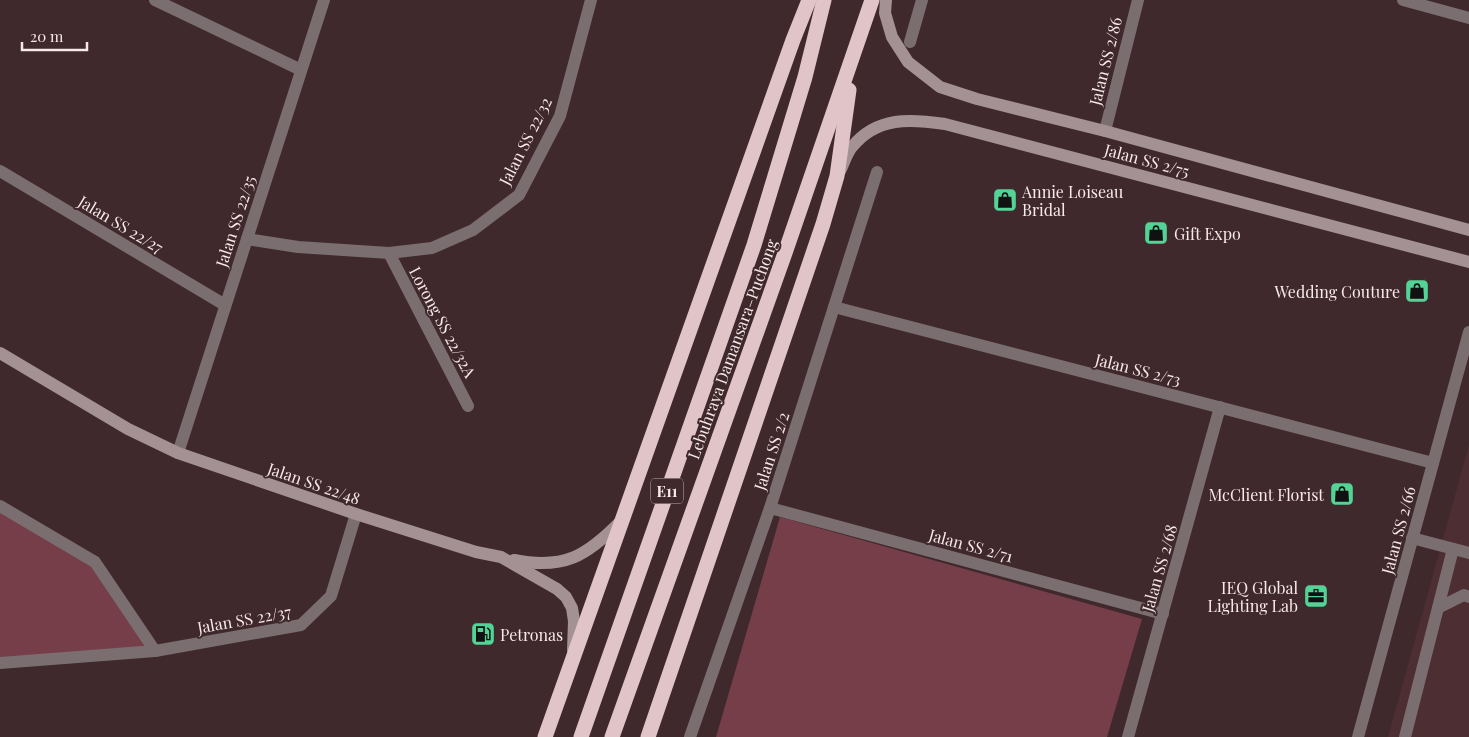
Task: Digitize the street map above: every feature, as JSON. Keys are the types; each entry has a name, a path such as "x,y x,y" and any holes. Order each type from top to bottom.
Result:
{"highway":[{"path":"545,737 626,516 793,40 809,0"},
{"name":"Lebuhraya Damansara–Puchong","path":"581,737 754,245 805,77 824,0"},
{"name":"Lebuhraya Damansara–Puchong","path":"612,737 785,253 872,0"},
{"path":"648,737 823,224 837,176 852,60"}],"street":[{"path":"155,0 301,70"},
{"name":"Jalan SS 22/35","path":"178,453 324,0"},
{"name":"Jalan SS 22/32","path":"247,239 298,247 389,253 432,248 473,230 519,195 560,116 592,0"},
{"name":"Jalan SS 2/75","path":"886,0 885,13 892,37 908,62 940,87 976,99 1105,131 1469,230"},
{"path":"910,42 922,0"},
{"name":"Jalan SS 2/86","path":"1105,131 1138,0"},
{"path":"1403,0 1469,18"},
{"name":"Jalan SS 2/75","path":"837,176 852,147 869,132 888,123 909,119 945,124 1469,262"},
{"name":"Jalan SS 22/27","path":"0,171 225,305"},
{"name":"Jalan SS 2/2","path":"690,737 770,508 877,172"},
{"name":"Lorong SS 22/32A","path":"389,253 468,406"},
{"name":"Jalan SS 2/73","path":"834,307 1433,463"},
{"name":"Jalan SS 2/66","path":"1358,737 1469,332"},
{"name":"Jalan SS 22/48","path":"0,353 128,429 178,453 356,514 476,552 501,557 557,589 566,597 572,608 574,621 572,660"},
{"name":"Jalan SS 2/68","path":"1128,737 1220,407"},
{"path":"0,506 95,562 155,651"},
{"name":"Jalan SS 2/71","path":"770,508 1163,614"},
{"name":"Jalan SS 22/37","path":"0,663 155,651 300,625 331,596 356,514"},
{"path":"501,557 548,564 568,561 591,549 626,516"},
{"path":"1412,538 1469,554"},
{"path":"1405,737 1453,549"},
{"path":"1438,608 1464,595 1469,597"}],"shaded area":[{"path":"1469,445 1469,737 1388,737"},
{"path":"0,508 92,562 150,649 0,661"},
{"path":"780,517 1142,619 1107,737 716,737"}],"place":[{"name":"Annie Loiseau Bridal","path":"1005,200"},
{"name":"Gift Expo","path":"1156,233"},
{"name":"Wedding Couture","path":"1417,291"},
{"name":"McClient Florist","path":"1342,494"},
{"name":"IEQ Global Lighting Lab","path":"1316,596"},
{"name":"Petronas","path":"483,634"}]}
